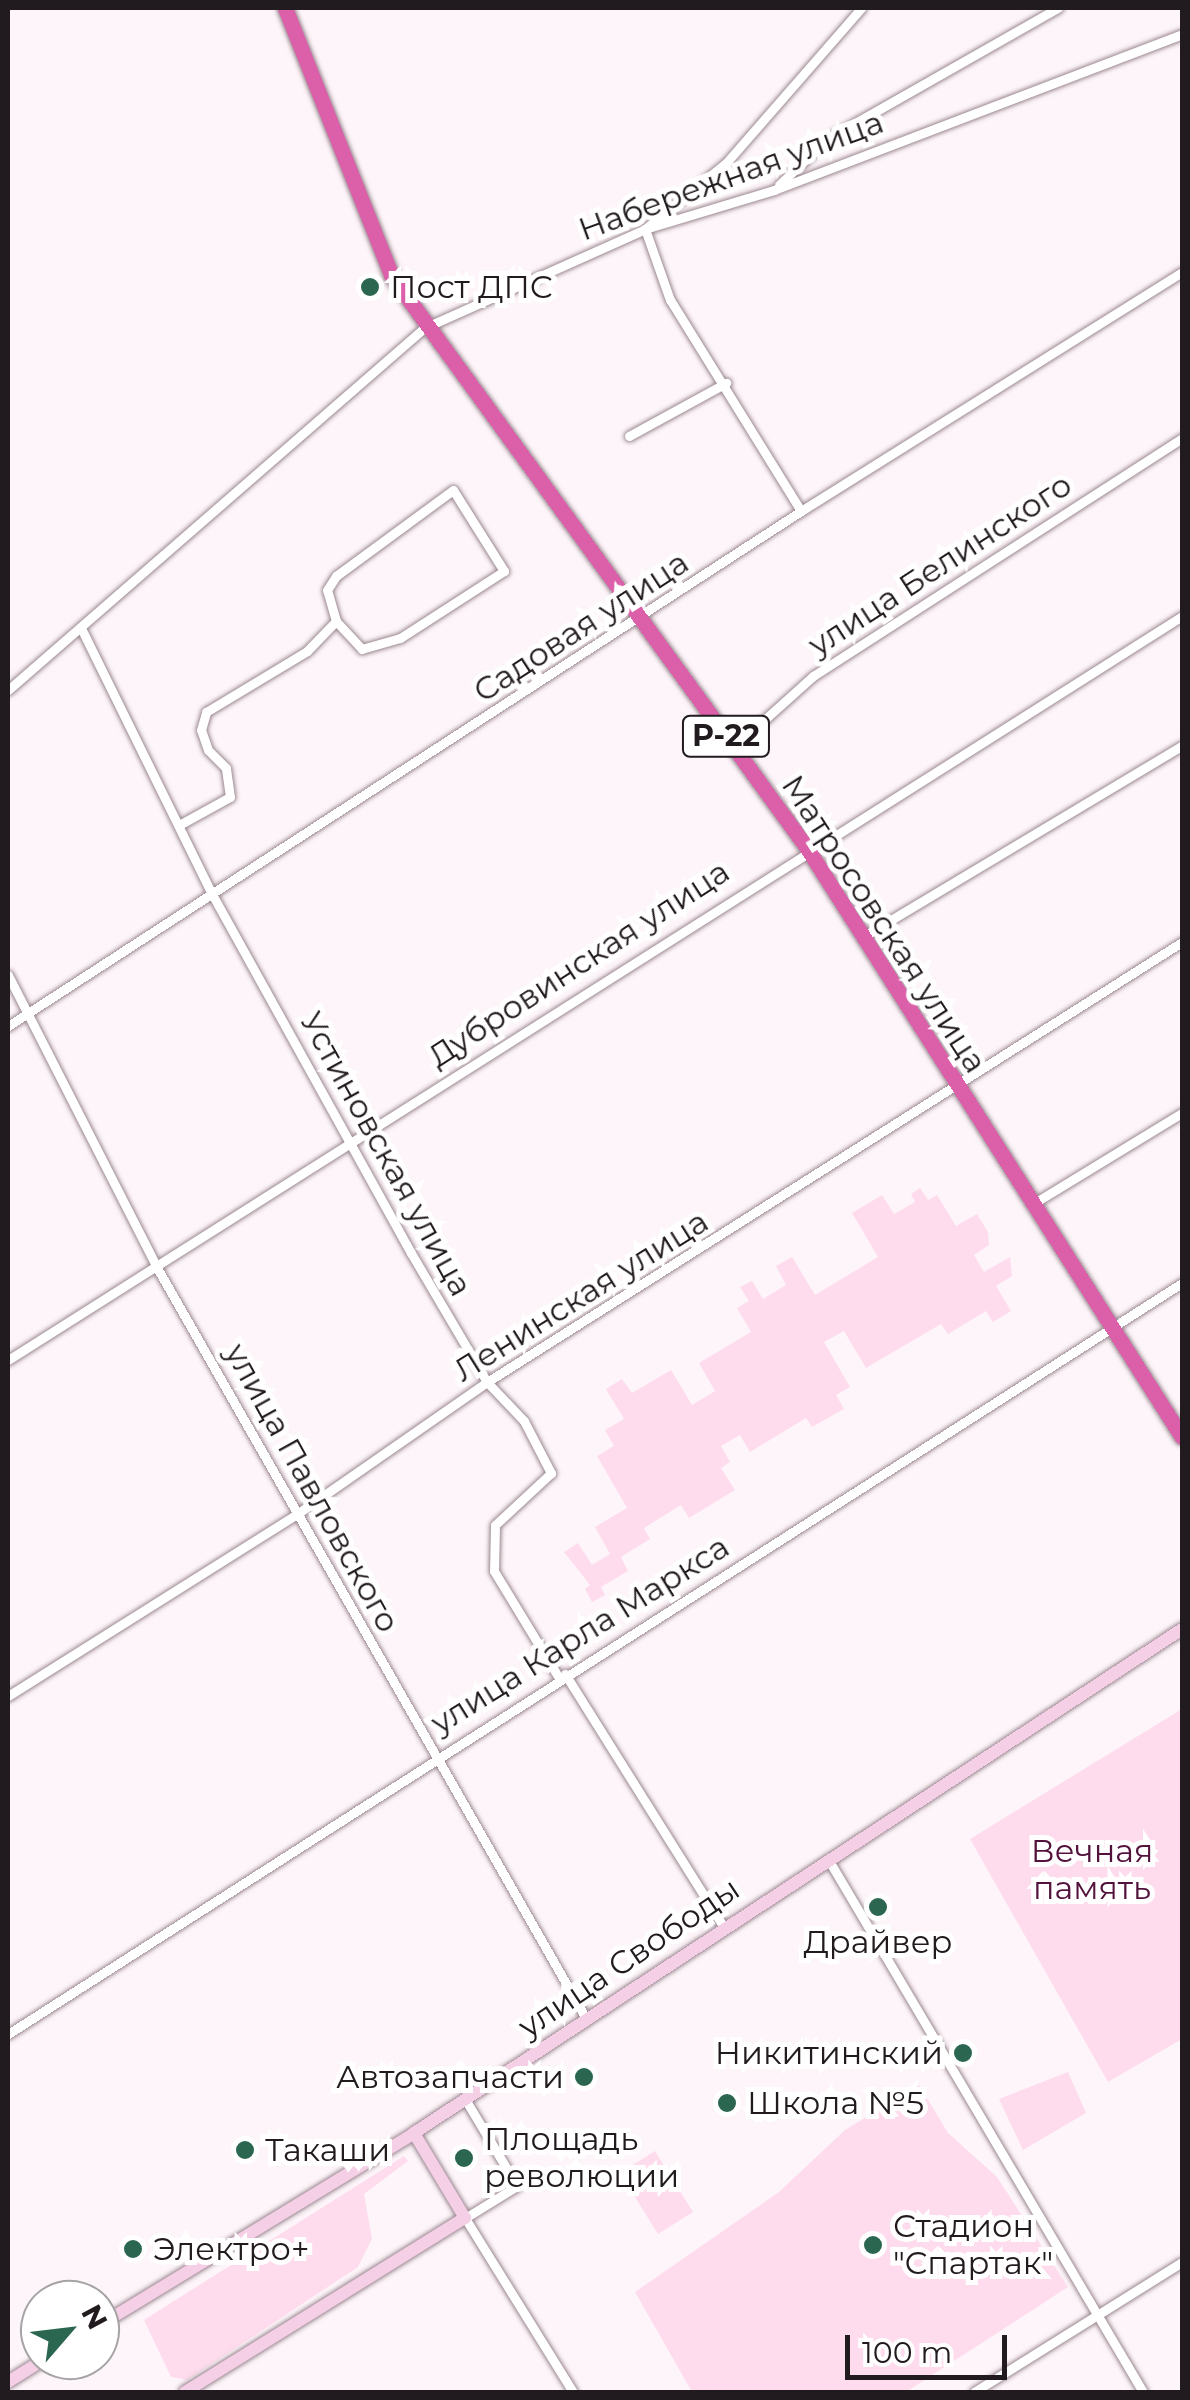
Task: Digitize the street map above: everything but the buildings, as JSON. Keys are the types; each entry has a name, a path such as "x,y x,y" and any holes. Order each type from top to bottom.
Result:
{"highway":[{"name":"Матросовская улица","path":"285,8 336,148 391,275 424,328 808,848 1032,1206 1181,1433"}],"main road":[{"name":"улица Свободы","path":"120,2312 414,2133 1182,1629"},
{"path":"185,2392 465,2218 414,2133"}],"street":[{"path":"801,511 726,383 670,300 645,229 726,163 862,8"},
{"path":"774,190 827,139 1058,8"},
{"name":"Набережная улица","path":"8,690 424,328 645,229 774,190 1182,34"},
{"name":"Садовая улица","path":"8,1026 639,621 801,511 1182,272"},
{"path":"629,436 726,383"},
{"name":"улица Белинского","path":"734,747 813,676 1182,438"},
{"path":"453,490 504,572 381,648 362,648 336,621 327,590 336,576 453,490"},
{"name":"Дубровинская улица","path":"8,1360 808,848 1182,616"},
{"path":"179,825 230,797 226,768 208,750 201,730 206,712 307,651 336,621"},
{"name":"Устиновская улица","path":"81,628 212,894 487,1382 524,1421 551,1473 494,1526 494,1572 724,1928"},
{"path":"864,936 1182,746"},
{"name":"Ленинская улица","path":"8,1696 300,1512 487,1382 958,1088 1182,942"},
{"name":"улица Павловского","path":"8,975 156,1266 300,1512 433,1756 586,2020"},
{"path":"1032,1206 1182,1113"},
{"name":"улица Карла Маркса","path":"8,2034 433,1756 1112,1331 1182,1283"},
{"path":"828,1859 1143,2392"},
{"path":"465,2099 517,2186 465,2218 572,2392"},
{"path":"974,2392 1182,2262"}],"green space":[{"path":"920,1188 928,1200 937,1195 956,1226 977,1214 988,1232 989,1245 974,1255 984,1272 1010,1257 1012,1276 996,1286 1011,1311 993,1322 986,1311 948,1334 941,1324 866,1368 844,1331 824,1342 850,1387 836,1395 844,1409 812,1427 806,1418 750,1452 740,1435 721,1446 730,1462 721,1468 735,1490 689,1518 681,1505 644,1528 650,1539 621,1557 628,1571 601,1587 605,1595 592,1602 585,1589 590,1585 564,1552 578,1543 592,1565 610,1554 595,1527 627,1508 597,1456 614,1446 605,1430 624,1419 606,1389 622,1379 632,1393 671,1370 692,1405 715,1391 699,1363 751,1332 737,1308 749,1301 740,1287 752,1281 763,1299 786,1285 776,1266 792,1257 815,1295 878,1257 852,1213 882,1195 894,1214 915,1202 911,1194"},
{"name":"Вечная память","path":"1182,1709 1182,2039 1108,2082 970,1839"},
{"path":"1068,2072 1086,2113 1023,2150 999,2099"},
{"name":"Стадион \"Спартак\"","path":"919,2085 948,2133 997,2177 1068,2287 906,2392 692,2392 635,2292 779,2192 845,2130"},
{"path":"655,2151 693,2212 658,2234 620,2173"},
{"path":"404,2156 408,2161 364,2194 372,2239 358,2267 187,2380 171,2377 144,2320"}],"place":[{"name":"Пост ДПС","path":"370,287"},
{"name":"Драйвер","path":"878,1907"},
{"name":"Никитинский","path":"963,2053"},
{"name":"Автозапчасти","path":"584,2077"},
{"name":"Школа №5","path":"727,2103"},
{"name":"Такаши","path":"245,2150"},
{"name":"Площадь революции","path":"464,2158"},
{"name":"Стадион \"Спартак\"","path":"873,2245"},
{"name":"Электро+","path":"133,2249"}]}
